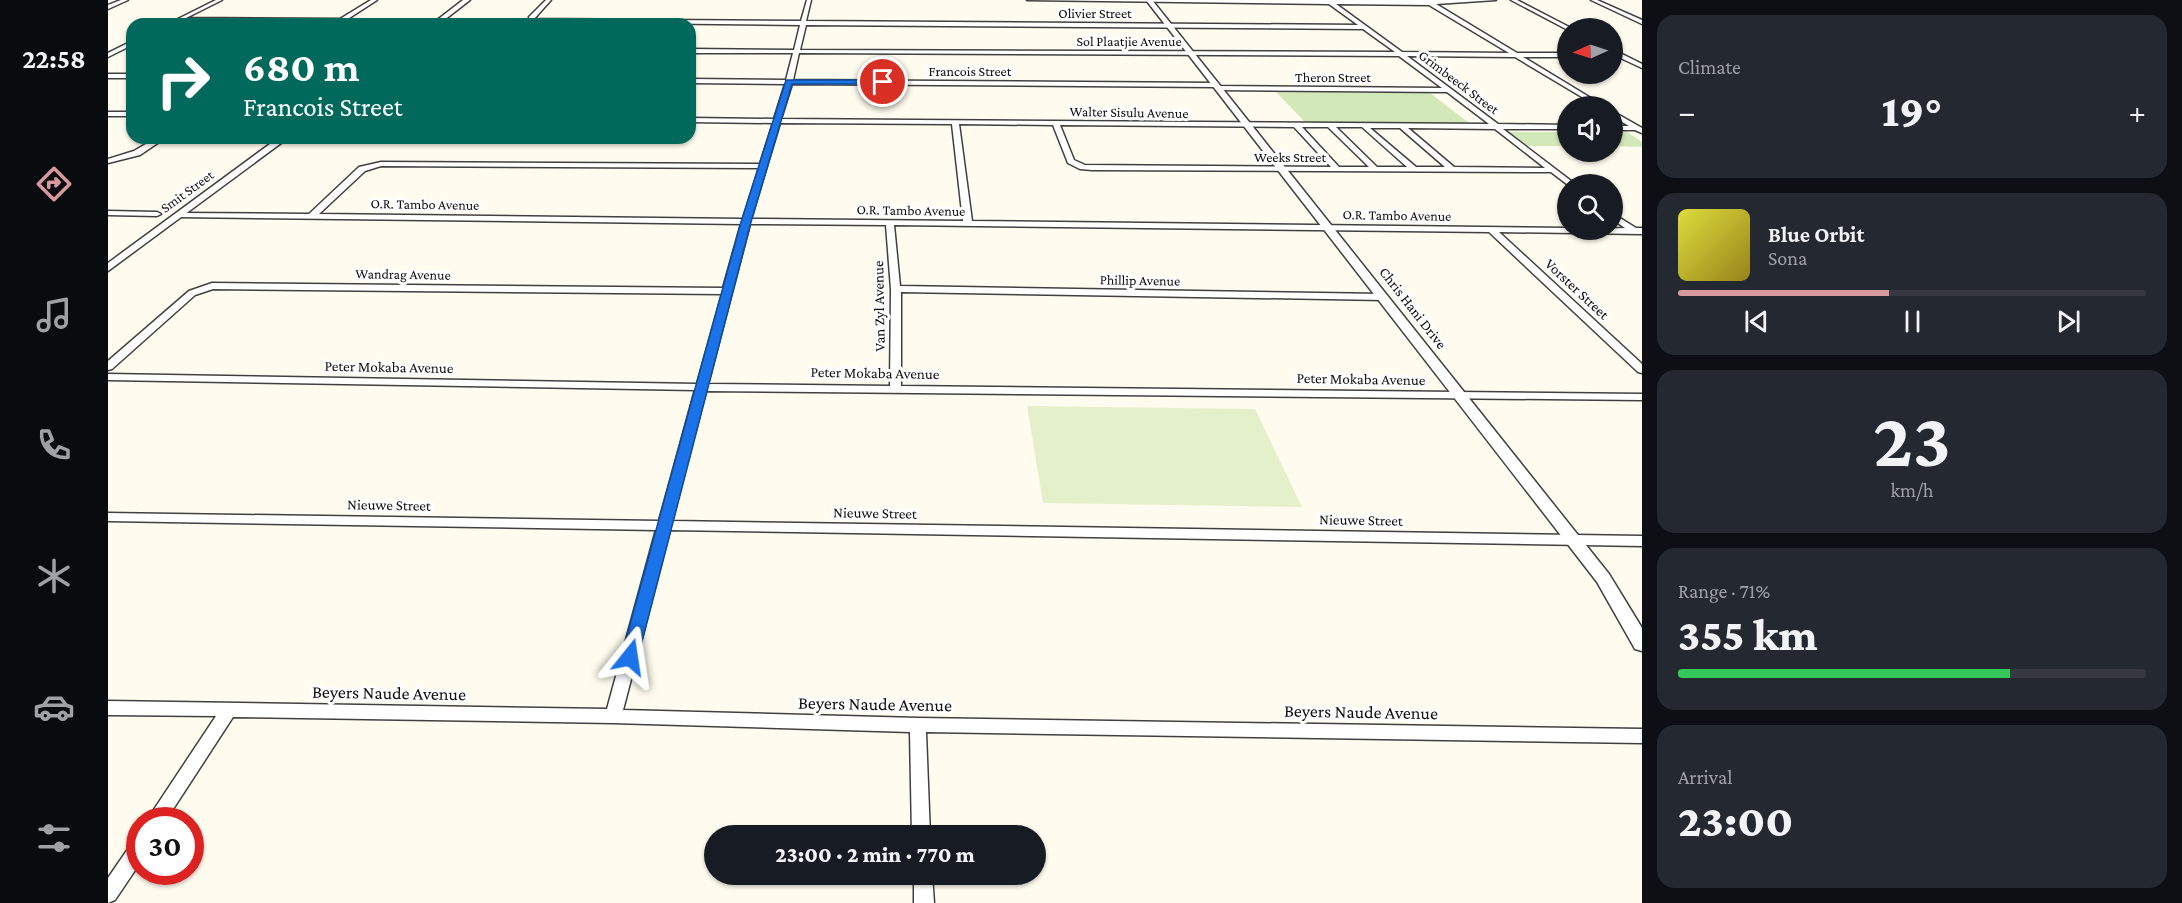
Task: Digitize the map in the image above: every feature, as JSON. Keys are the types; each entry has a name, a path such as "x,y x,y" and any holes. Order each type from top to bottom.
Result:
{"street":[{"path":"108,8 126,0"},
{"path":"183,18 220,0"},
{"path":"346,18 375,0"},
{"path":"443,18 467,0"},
{"name":"Olivier Street","path":"531,18 549,0"},
{"path":"613,717 746,222 789,82 808,0"},
{"path":"1029,0 1429,3 1494,0"},
{"name":"Chris Hani Drive","path":"1149,0 1603,578 1642,644"},
{"path":"1513,0 1557,22"},
{"path":"1593,0 1642,22"},
{"name":"Grimbeeck Street","path":"1330,2 1449,90 1557,174"},
{"path":"1429,3 1584,96"},
{"name":"Olivier Street","path":"696,23 1365,27"},
{"path":"108,46 126,45"},
{"path":"108,55 126,47"},
{"name":"Sol Plaatjie Avenue","path":"696,51 1557,55"},
{"path":"1623,56 1642,66"},
{"path":"108,76 126,76"},
{"name":"Francois Street","path":"696,81 1216,86"},
{"name":"Theron Street","path":"1216,86 1449,90"},
{"path":"108,114 126,114"},
{"path":"1623,119 1640,129"},
{"name":"Walter Sisulu Avenue","path":"696,120 1557,127"},
{"path":"955,122 968,224"},
{"name":"Weeks Street","path":"1056,123 1071,161 1083,167 1551,170"},
{"path":"1296,125 1338,170"},
{"path":"1331,126 1376,170"},
{"path":"1364,126 1415,170"},
{"path":"1402,126 1453,170"},
{"path":"1623,128 1640,129"},
{"path":"108,161 137,153 151,144"},
{"name":"Smit Street","path":"108,268 276,144"},
{"path":"312,216 362,169 381,164 762,166"},
{"path":"108,213 157,214"},
{"name":"O.R. Tambo Avenue","path":"179,215 1638,231"},
{"path":"1623,222 1638,231 1642,237"},
{"name":"Van Zyl Avenue","path":"890,224 896,289 895,388"},
{"name":"Vorster Street","path":"1492,230 1642,370"},
{"name":"Wandrag Avenue","path":"108,367 192,293 212,286 728,291"},
{"name":"Phillip Avenue","path":"896,289 1383,297"},
{"name":"Peter Mokaba Avenue","path":"108,377 702,387 1642,398"},
{"name":"Nieuwe Street","path":"108,517 1642,541"},
{"name":"Beyers Naude Avenue","path":"108,708 918,725 1642,736"},
{"path":"165,807 230,710"},
{"path":"918,725 921,825"},
{"path":"108,894 126,867"},
{"path":"923,885 924,903"}],"green space":[{"path":"1276,92 1430,93 1469,123 1305,122"},
{"path":"1505,132 1557,132 1557,146 1524,146"},
{"path":"1623,132 1627,132 1642,142 1642,147 1623,146"},
{"path":"1027,406 1255,409 1302,507 1043,503"}],"route":[{"path":"630,657 746,222 789,82 883,82"}]}
